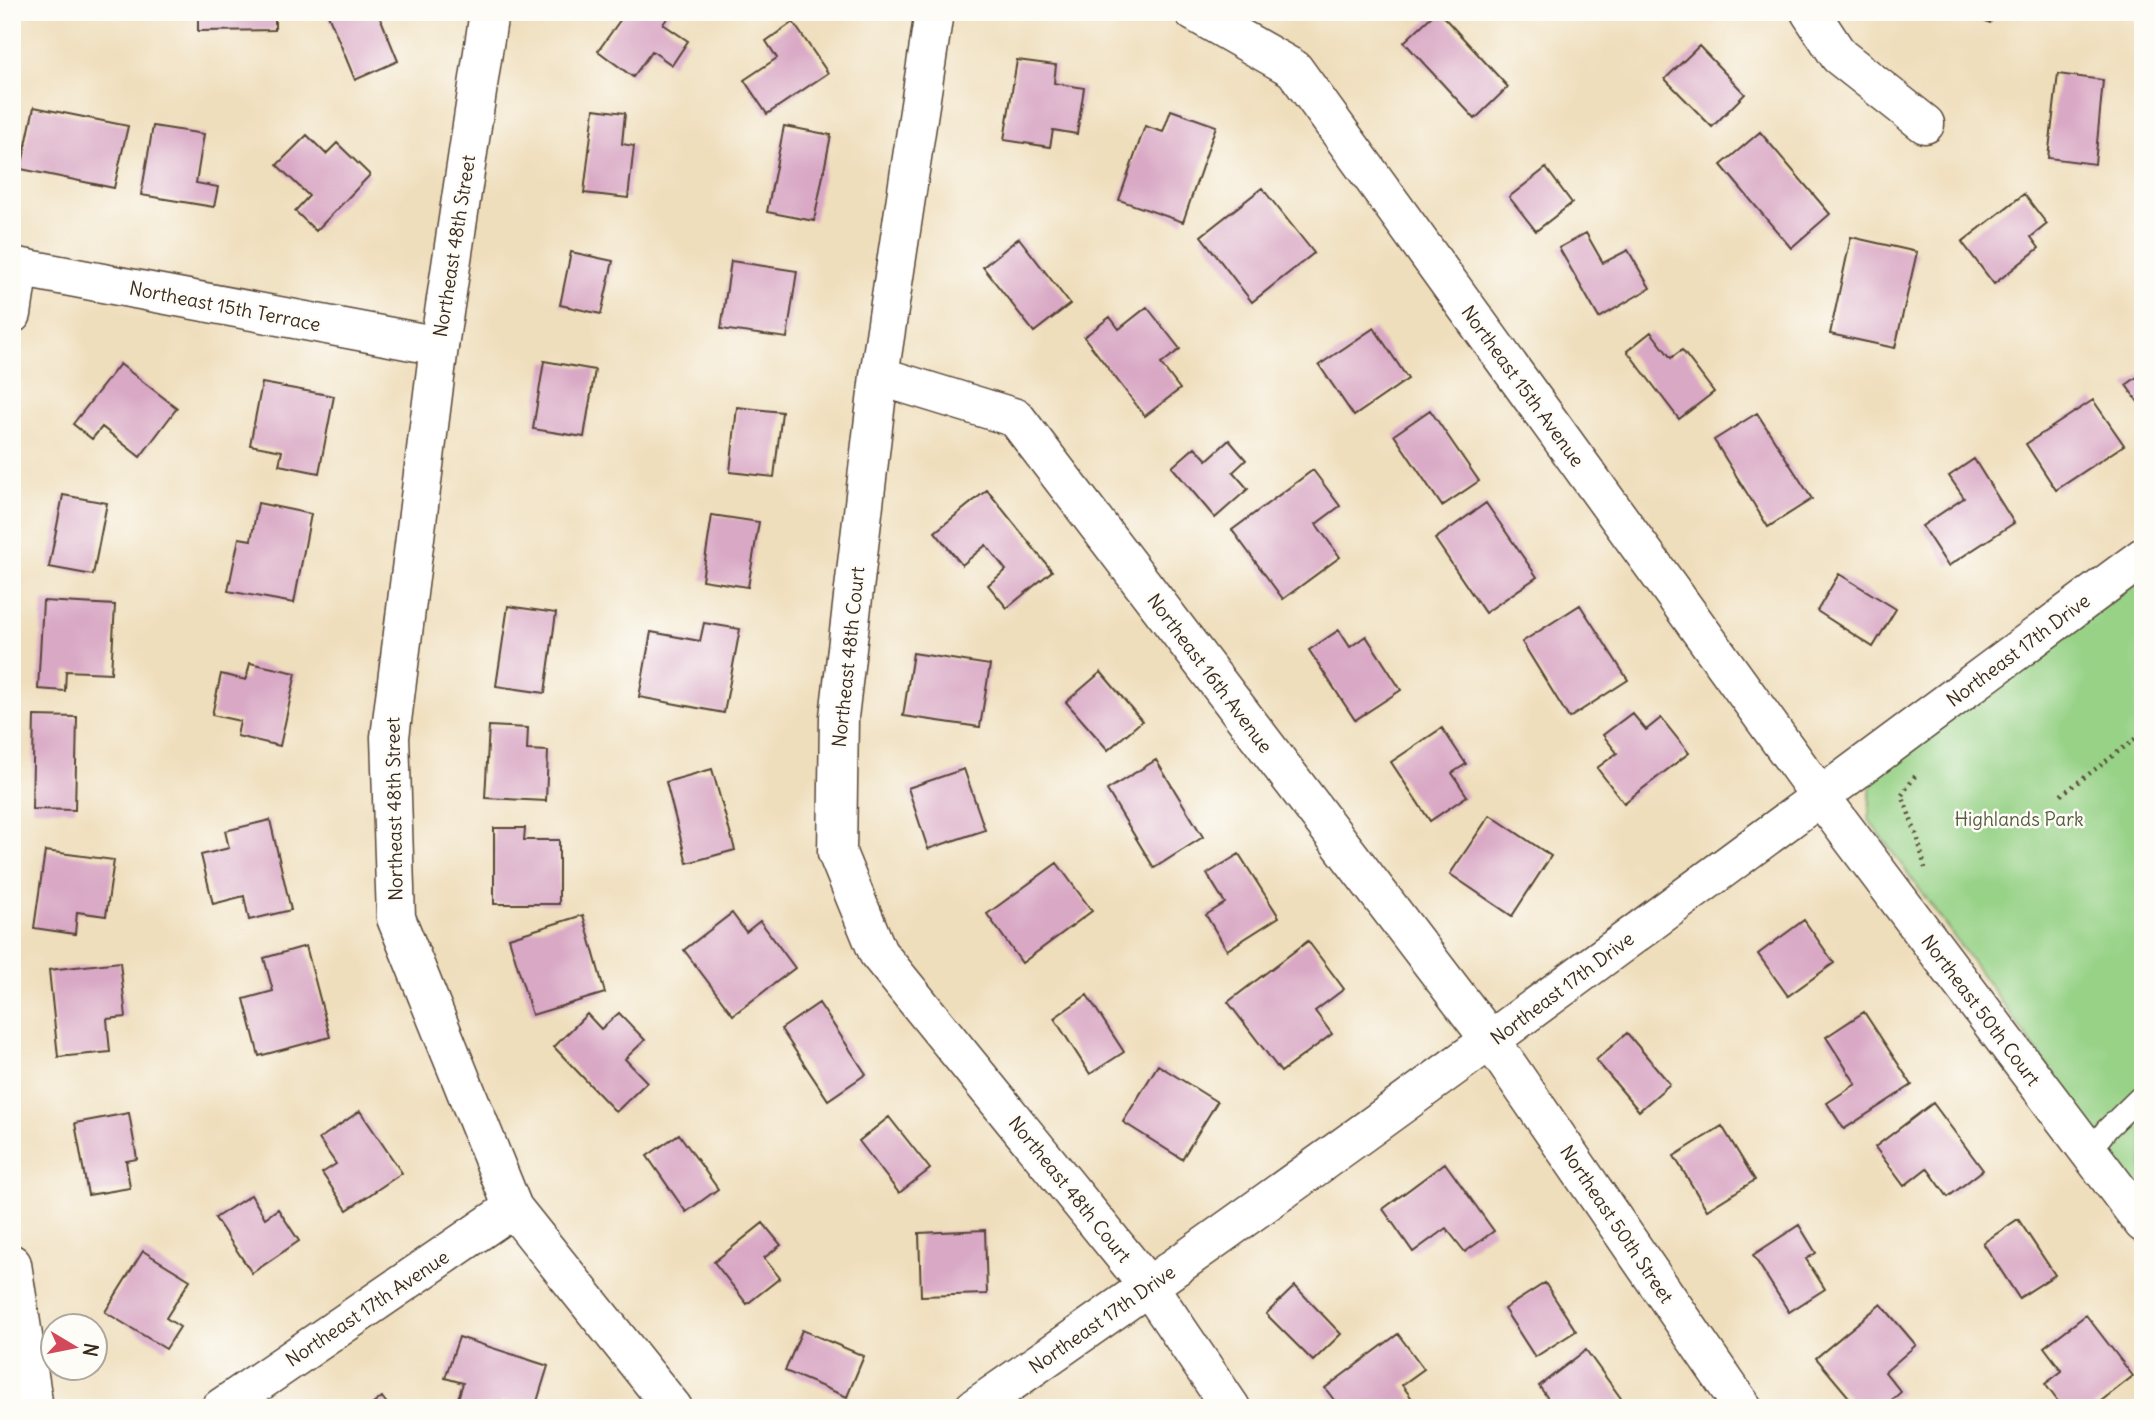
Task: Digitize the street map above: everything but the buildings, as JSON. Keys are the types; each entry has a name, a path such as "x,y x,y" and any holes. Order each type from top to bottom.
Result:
{"street":[{"name":"Northeast 48th Street","path":"489,12 439,346 390,737 396,918 513,1208 673,1408"},
{"name":"Northeast 48th Court","path":"934,12 879,376 839,717 836,853 878,953 1149,1287 1231,1408"},
{"name":"Northeast 15th Avenue","path":"1194,12 1294,69 1820,796"},
{"path":"1810,12 1839,57 1925,124"},
{"name":"Northeast 15th Terrace","path":"15,267 439,346"},
{"path":"12,314 15,267"},
{"name":"Northeast 16th Avenue","path":"879,376 1016,418 1491,1041"},
{"name":"Northeast 17th Drive","path":"974,1408 1149,1287 1491,1041 2143,557"},
{"name":"Northeast 50th Court","path":"1820,796 2143,1223"},
{"name":"Northeast 50th Street","path":"1491,1041 1743,1408"},
{"name":"Northeast 17th Avenue","path":"221,1408 513,1208"},
{"path":"12,1264 33,1408"}],"lane":[{"path":"2090,1153 2106,1129 2143,1094"}],"path":[{"path":"2061,795 2143,733"},
{"path":"1919,770 1902,795 1918,839 1926,873"}],"green space":[{"name":"Highlands Park","path":"2143,578 2143,1197 1869,820 1871,775"}]}
